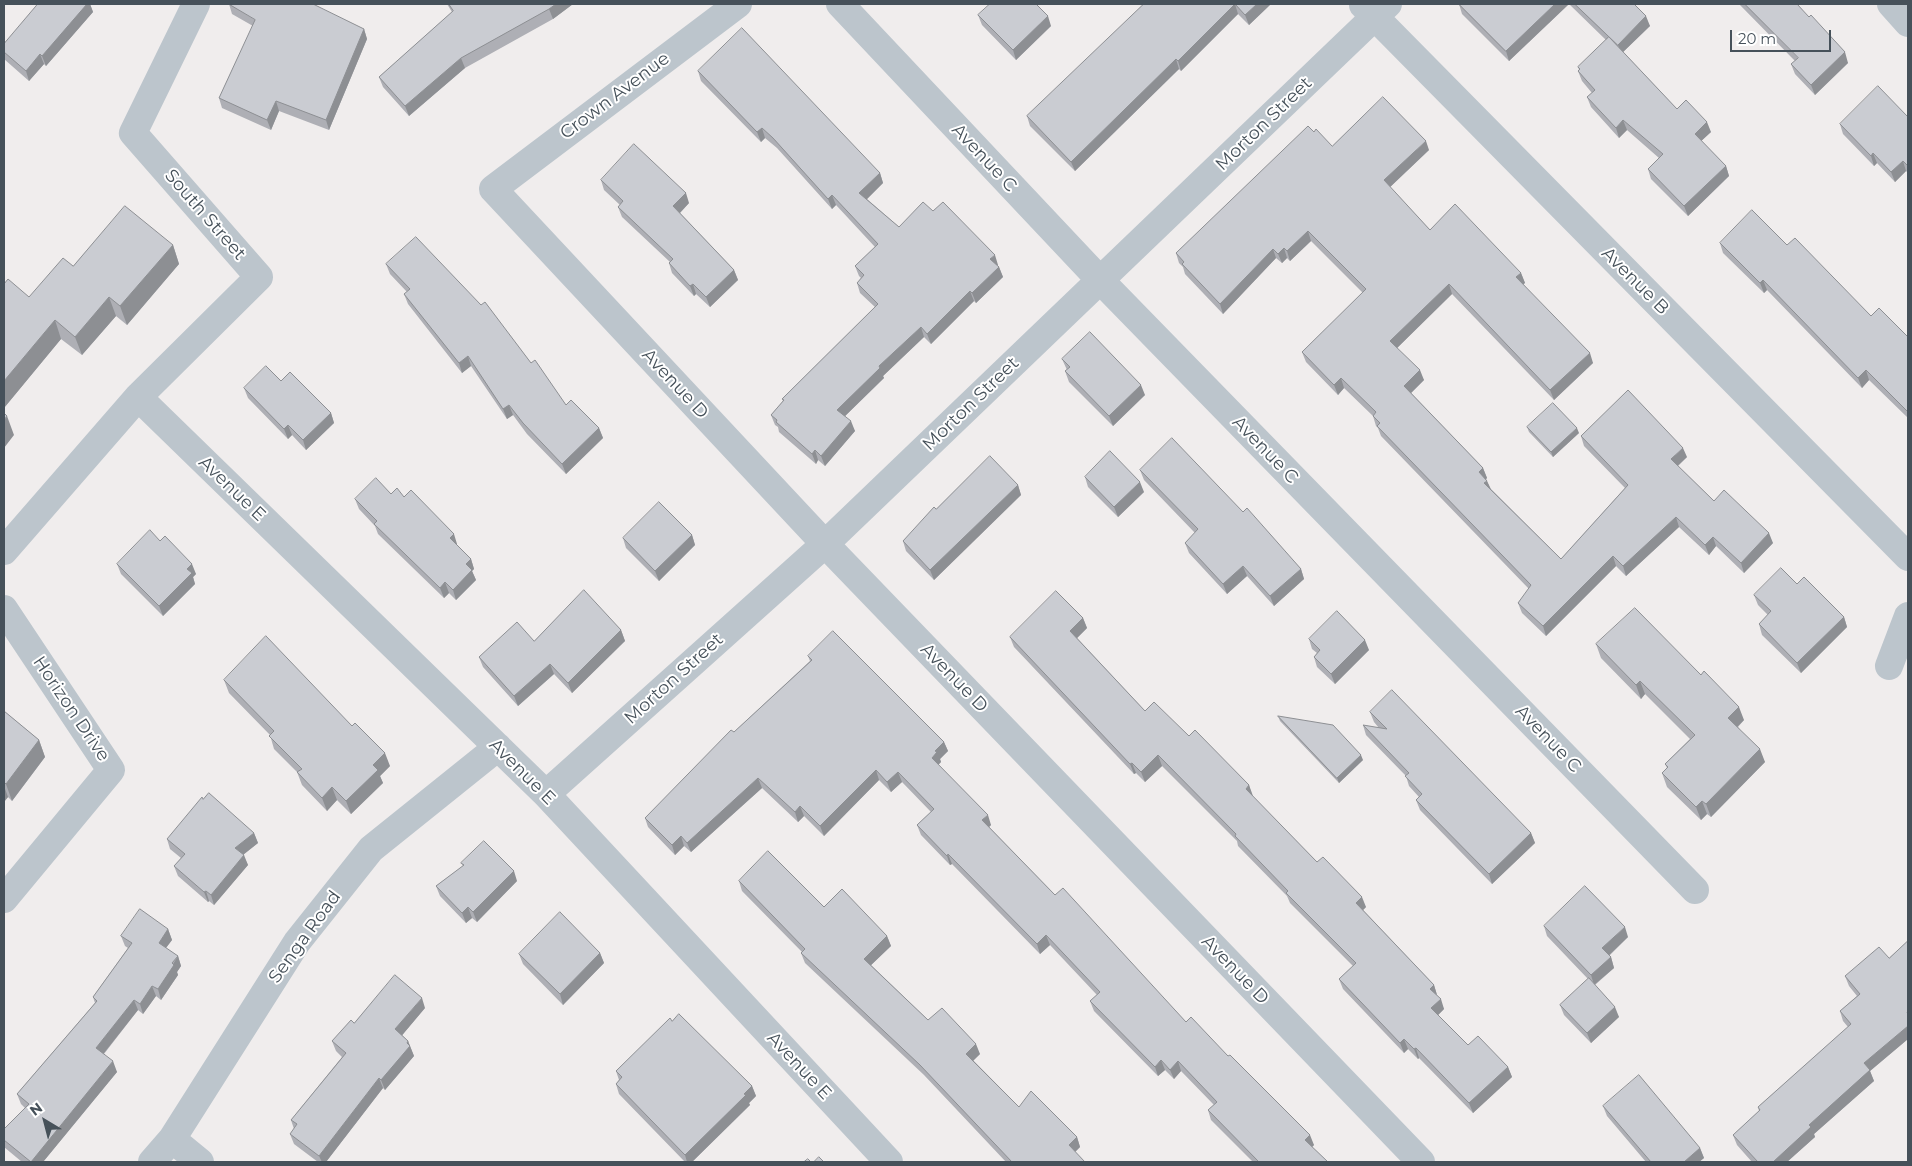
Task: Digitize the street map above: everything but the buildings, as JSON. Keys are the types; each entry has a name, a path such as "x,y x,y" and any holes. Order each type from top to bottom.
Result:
{"street":[{"name":"South Street","path":"138,397 259,277 133,133 196,4"},
{"name":"Crown Avenue","path":"493,189 738,4"},
{"name":"Avenue C","path":"840,4 1100,280 1696,890"},
{"path":"1891,4 1908,23"},
{"name":"Morton Street","path":"546,794 825,544 1100,280 1375,8"},
{"name":"Avenue B","path":"1375,8 1908,557"},
{"name":"Avenue D","path":"493,189 825,544 1421,1162"},
{"path":"4,551 138,397"},
{"name":"Avenue E","path":"138,397 546,794 889,1162"},
{"name":"Horizon Drive","path":"4,609 111,770 4,899"},
{"path":"1889,666 1908,616"},
{"name":"Senga Road","path":"152,1162 172,1139 298,942 371,849 498,747"},
{"path":"172,1139 200,1162"}]}
